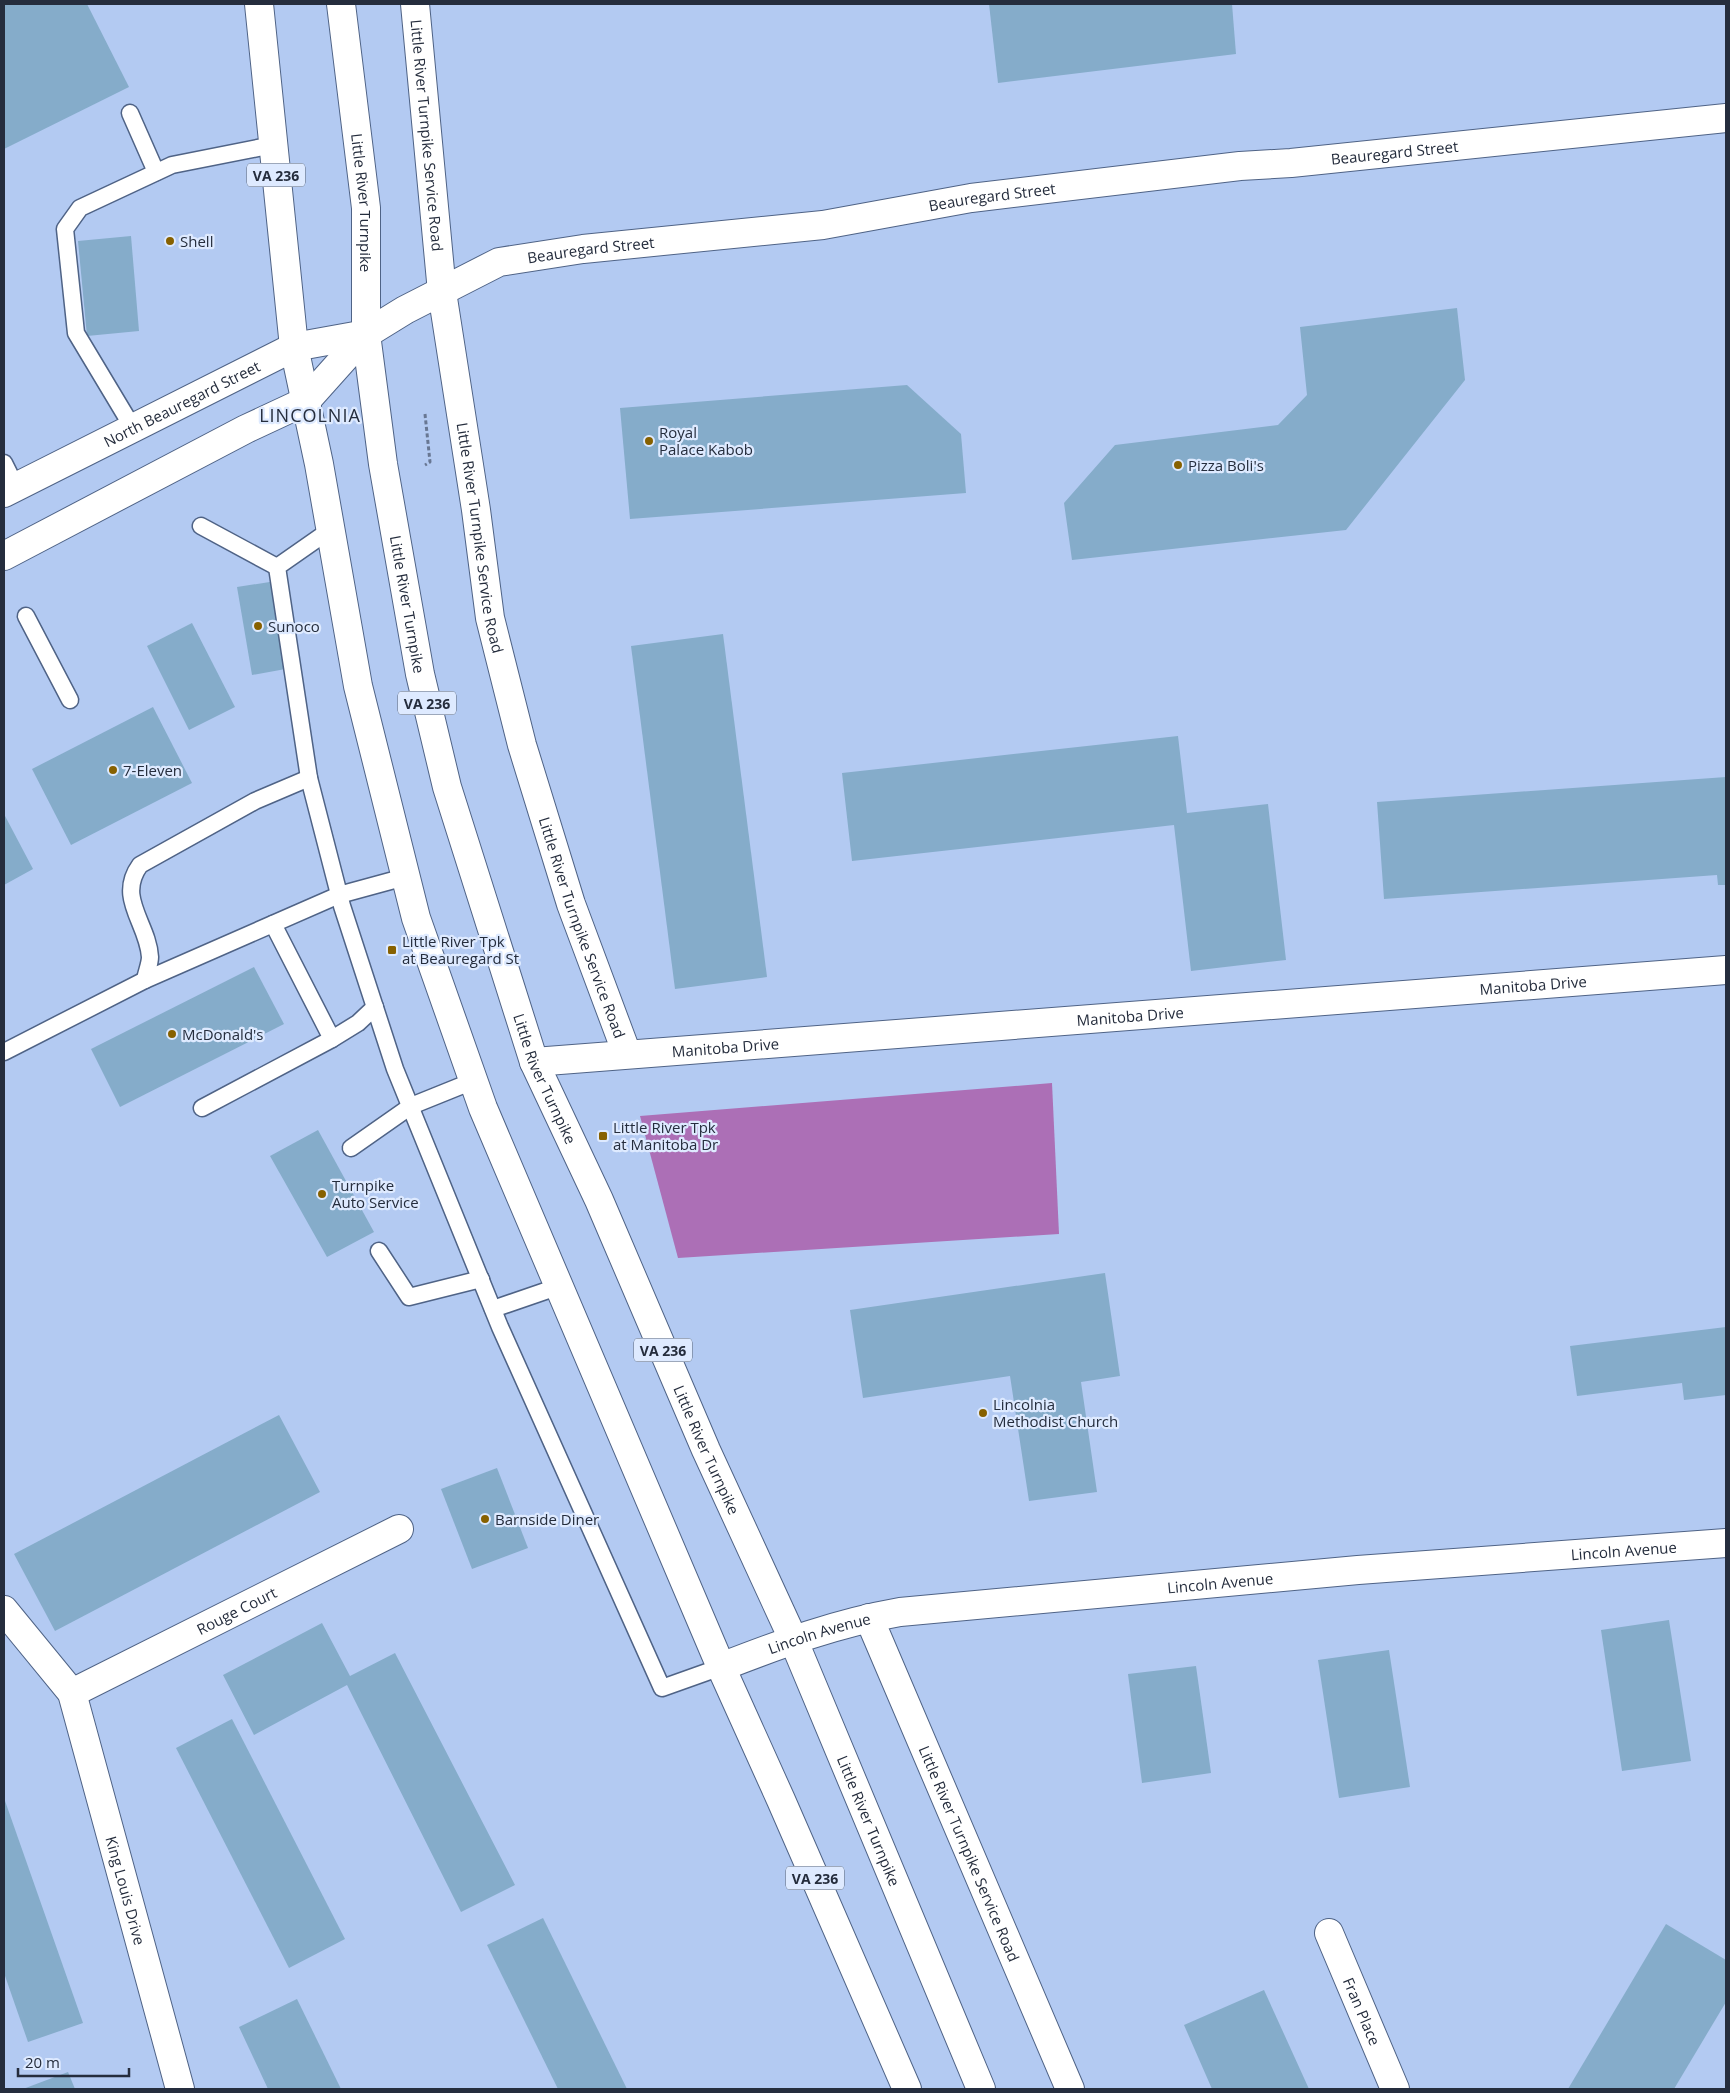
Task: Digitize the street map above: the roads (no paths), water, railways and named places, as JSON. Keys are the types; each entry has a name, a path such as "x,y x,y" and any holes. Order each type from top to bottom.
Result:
{"street":[{"path":"246,4 263,47"},
{"name":"VA 236","path":"259,4 294,347 306,401 358,686 416,918 473,1081 721,1667 907,2089"},
{"name":"Little River Turnpike","path":"341,4 366,208 366,334 383,464 420,674 447,786 534,1062 599,1200 706,1450 793,1639 981,2089"},
{"name":"Little River Turnpike Service Road","path":"415,4 442,292 476,510 490,618 522,746 571,904 626,1054"},
{"name":"Beauregard Street","path":"306,401 366,334 499,262 583,249 823,225 971,198 1240,166 1291,163 1726,118"},
{"name":"North Beauregard Street","path":"10,490 294,347 366,334"},
{"path":"4,556 246,429 306,401"},
{"name":"Manitoba Drive","path":"534,1062 1726,970"},
{"name":"Rouge Court","path":"72,1693 399,1529"},
{"name":"Lincoln Avenue","path":"721,1667 793,1639 869,1618 900,1612 1358,1570 1726,1543"},
{"path":"4,1610 72,1693"},
{"name":"Little River Turnpike Service Road","path":"869,1618 1070,2089"},
{"name":"King Louis Drive","path":"72,1693 180,2089"},
{"name":"Fran Place","path":"1329,1933 1395,2089"}],"lane":[{"path":"130,113 156,172"},
{"path":"134,428 76,333 65,230 80,208 172,165 273,145"},
{"path":"4,463 10,490"},
{"path":"201,526 277,567"},
{"path":"277,567 330,530"},
{"path":"277,567 309,778 339,895 395,1069 493,1309 662,1688 721,1667"},
{"path":"26,616 70,700"},
{"path":"145,980 150,958 142,927 132,903 131,888 134,874 140,865 256,801 309,778"},
{"path":"4,1052 145,980 339,895 405,877"},
{"path":"273,924 332,1040"},
{"path":"202,1108 332,1040 358,1023 375,1007"},
{"path":"351,1148 411,1106 473,1081"},
{"path":"379,1251 409,1297 482,1279"},
{"path":"493,1309 560,1286"}],"place":[{"name":"Shell","path":"170,241"},
{"name":"Royal Palace Kabob","path":"649,441"},
{"name":"Pizza Boli's","path":"1178,465"},
{"name":"Sunoco","path":"258,626"},
{"name":"7-Eleven","path":"113,770"},
{"name":"Little River Tpk at Beauregard St","path":"392,950"},
{"name":"McDonald's","path":"172,1034"},
{"name":"Little River Tpk at Manitoba Dr","path":"603,1136"},
{"name":"Turnpike Auto Service","path":"322,1194"},
{"name":"Lincolnia Methodist Church","path":"983,1413"},
{"name":"Barnside Diner","path":"485,1519"}],"district":[{"name":"LINCOLNIA","path":"310,415"}]}
